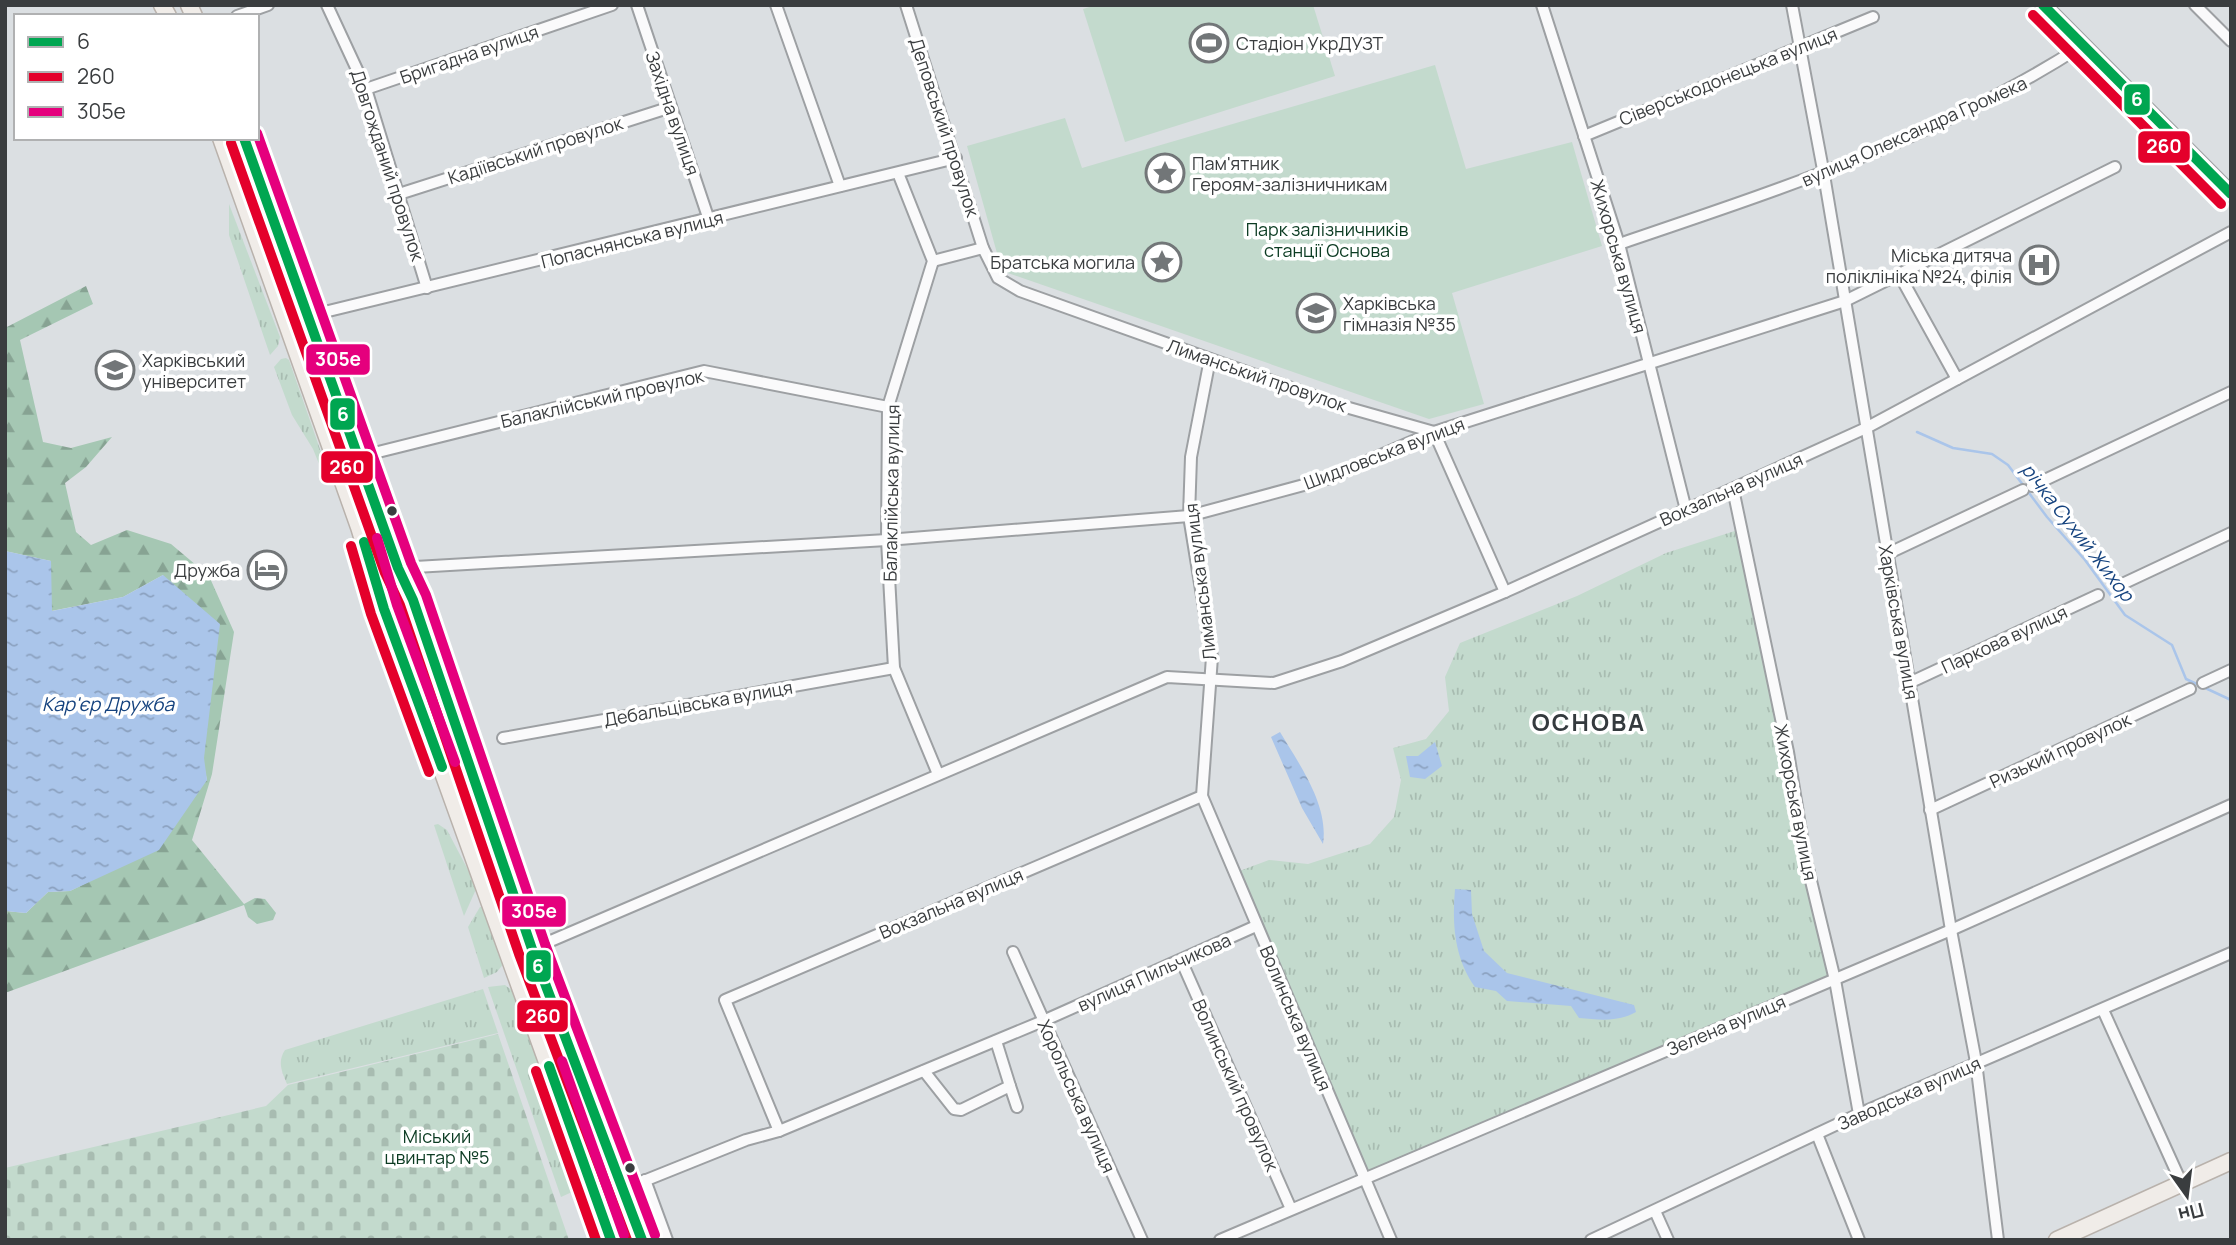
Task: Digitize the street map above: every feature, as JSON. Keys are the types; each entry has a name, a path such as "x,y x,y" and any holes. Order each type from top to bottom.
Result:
{"main road":[{"path":"2043,5 2231,194"},
{"path":"222,140 359,527 384,609 611,1240"},
{"path":"245,140 398,568 413,600 532,949 642,1240"},
{"path":"384,609 413,600"},
{"path":"2057,1240 2231,1161"}],"street":[{"path":"243,14 268,5"},
{"name":"Довгожданий провулок","path":"327,5 366,89 427,289"},
{"name":"Бригадна вулиця","path":"366,89 612,5"},
{"name":"Західна вулиця","path":"637,5 709,220"},
{"path":"776,5 840,186"},
{"name":"Деповський провулок","path":"906,5 983,248"},
{"path":"1543,7 1556,5"},
{"name":"Харківська вулиця","path":"1792,5 1824,175 1930,810 1976,1062 1998,1240"},
{"path":"2195,5 2231,41"},
{"name":"Жихорська вулиця","path":"1543,7 1619,244 1686,510"},
{"name":"Сіверськодонецька вулиця","path":"1584,136 1873,17"},
{"name":"вулиця Олександра Громека","path":"1619,244 1824,175 2032,78 2083,45"},
{"name":"Кадіївський провулок","path":"399,194 671,107"},
{"name":"Попаснянська вулиця","path":"308,316 956,158"},
{"name":"Шидловська вулиця","path":"398,568 887,540 1189,516 1326,479 1434,432 1845,301 2115,167"},
{"path":"898,173 933,261 983,248"},
{"name":"Вокзальна вулиця","path":"532,949 1167,677 1274,683 1342,661 1505,592 1866,428 2231,232"},
{"name":"Лиманський провулок","path":"983,248 998,278 1008,285 1342,406 1434,432"},
{"name":"Балаклійська вулиця","path":"933,261 888,407 887,540 894,668 938,775"},
{"path":"1899,274 1957,379"},
{"name":"Лиманська вулиця","path":"1209,681 1212,657 1189,516 1191,457 1210,359"},
{"name":"Балаклійський провулок","path":"358,457 704,371 888,407"},
{"path":"1887,554 2231,392"},
{"path":"1434,432 1505,592"},
{"name":"Жихорська вулиця","path":"1733,489 1788,752 1805,856 1835,979 1859,1115"},
{"path":"2118,586 2231,533"},
{"name":"Паркова вулиця","path":"1909,683 2098,595"},
{"name":"Дебальцівська вулиця","path":"503,738 894,668"},
{"path":"2203,683 2231,670"},
{"path":"1202,796 1209,681"},
{"name":"Ризький провулок","path":"1930,810 2190,689"},
{"name":"Вокзальна вулиця","path":"779,1131 725,1000 1202,796"},
{"name":"Волинська вулиця","path":"1202,796 1391,1240"},
{"name":"Зелена вулиця","path":"1220,1240 1951,930 2231,806"},
{"name":"вулиця Пильчикова","path":"624,1189 746,1140 779,1131 996,1041 1256,926"},
{"name":"Хорольська вулиця","path":"1013,952 1142,1240"},
{"path":"2228,954 2231,966"},
{"name":"Заводська вулиця","path":"1591,1240 1976,1062 2103,1010 2228,954"},
{"name":"Волинський провулок","path":"1181,960 1291,1209"},
{"path":"2103,1010 2181,1182"},
{"path":"996,1041 1017,1107"},
{"path":"923,1071 954,1108 961,1110 1010,1086"},
{"path":"1817,1135 1859,1240"},
{"path":"645,1180 667,1240"},
{"path":"1656,1211 1668,1240"}],"green space":[{"name":"Стадіон УкрДУЗТ","path":"1096,5 1313,5 1335,76 1125,142 1083,9"},
{"name":"Парк залізничників станції Основа","path":"1435,65 1466,169 1572,142 1602,246 1452,293 1484,404 1429,419 1002,271 967,146 1065,118 1082,168"},
{"path":"227,140 239,140 400,587 393,592 387,591"},
{"path":"229,204 280,337 278,346 270,355 229,235"},
{"path":"86,286 93,304 20,340 43,442 71,448 112,437 86,467 65,483 76,532 91,545 127,530 171,544 209,576 234,632 212,774 192,840 244,904 255,898 265,899 276,913 273,920 257,924 248,917 244,905 5,993 5,911 26,913 48,892 70,891 100,876 207,780 163,575 123,597 51,611 51,561 5,551 5,328"},
{"path":"281,359 289,360 331,481 326,481 313,449 292,415 274,367"},
{"path":"1741,529 1835,980 1365,1177 1234,873 1269,860 1308,864 1370,844 1394,817 1401,780 1393,748 1426,739 1449,711 1445,677 1460,643 1577,596 1666,553"},
{"path":"400,614 409,614 612,1179 599,1183 399,619"},
{"path":"438,824 447,830 477,887 464,916 434,825"},
{"path":"480,907 484,907 504,963 497,972 484,978 468,927"},
{"path":"505,985 513,991 583,1187 561,1197 488,987"},
{"path":"483,989 498,1033 287,1084 281,1063 285,1050"},
{"name":"Міський цвинтар №5","path":"498,1034 569,1240 5,1240 5,1168 266,1106 288,1085"},
{"path":"616,1196 632,1240 620,1240 605,1200"}],"water":[{"name":"Кар'єр Дружба","path":"5,551 51,561 52,611 123,597 163,575 220,624 204,758 207,780 159,850 70,891 48,892 26,913 5,911"},
{"path":"1280,732 1304,771 1317,800 1324,829 1323,844 1302,808 1271,737"},
{"path":"1435,742 1442,766 1425,779 1410,777 1406,756 1418,756"},
{"path":"1455,889 1471,890 1472,914 1484,951 1507,973 1634,1005 1636,1012 1616,1019 1579,1018 1571,1006 1507,1001 1496,991 1475,987 1463,964 1456,940"}],"waterway":[{"name":"річка Сухий Жихор","path":"1917,432 1953,448 1992,454 2008,465 2047,517 2085,560 2125,615 2172,645 2186,679 2231,700"}],"transit line":[{"name":"6","path":"2043,5 2231,194"},
{"name":"260","path":"2033,15 2221,204"},
{"name":"305e","path":"259,139 411,563 426,595 545,944 655,1235"},
{"name":"6","path":"245,140 398,568 413,600 532,949 642,1240"},
{"name":"260","path":"231,143 385,573 400,605 519,954 627,1240"},
{"name":"305e","path":"377,538 397,605 455,762"},
{"name":"6","path":"364,542 384,609 442,767"},
{"name":"260","path":"351,546 371,614 429,772"},
{"name":"305e","path":"562,1061 624,1235"},
{"name":"6","path":"549,1066 611,1240"},
{"name":"260","path":"536,1071 596,1240"}],"place":[{"name":"Стадіон УкрДУЗТ","path":"1209,43"},
{"name":"Пам'ятник Героям-залізничникам","path":"1165,173"},
{"name":"Братська могила","path":"1162,262"},
{"name":"Міська дитяча поліклініка №24, філія","path":"2039,265"},
{"name":"Харківська гімназія №35","path":"1316,313"},
{"name":"Харківський університет","path":"115,370"},
{"name":"Дружба","path":"267,570"}],"district":[{"name":"ОСНОВА","path":"1589,721"}]}
